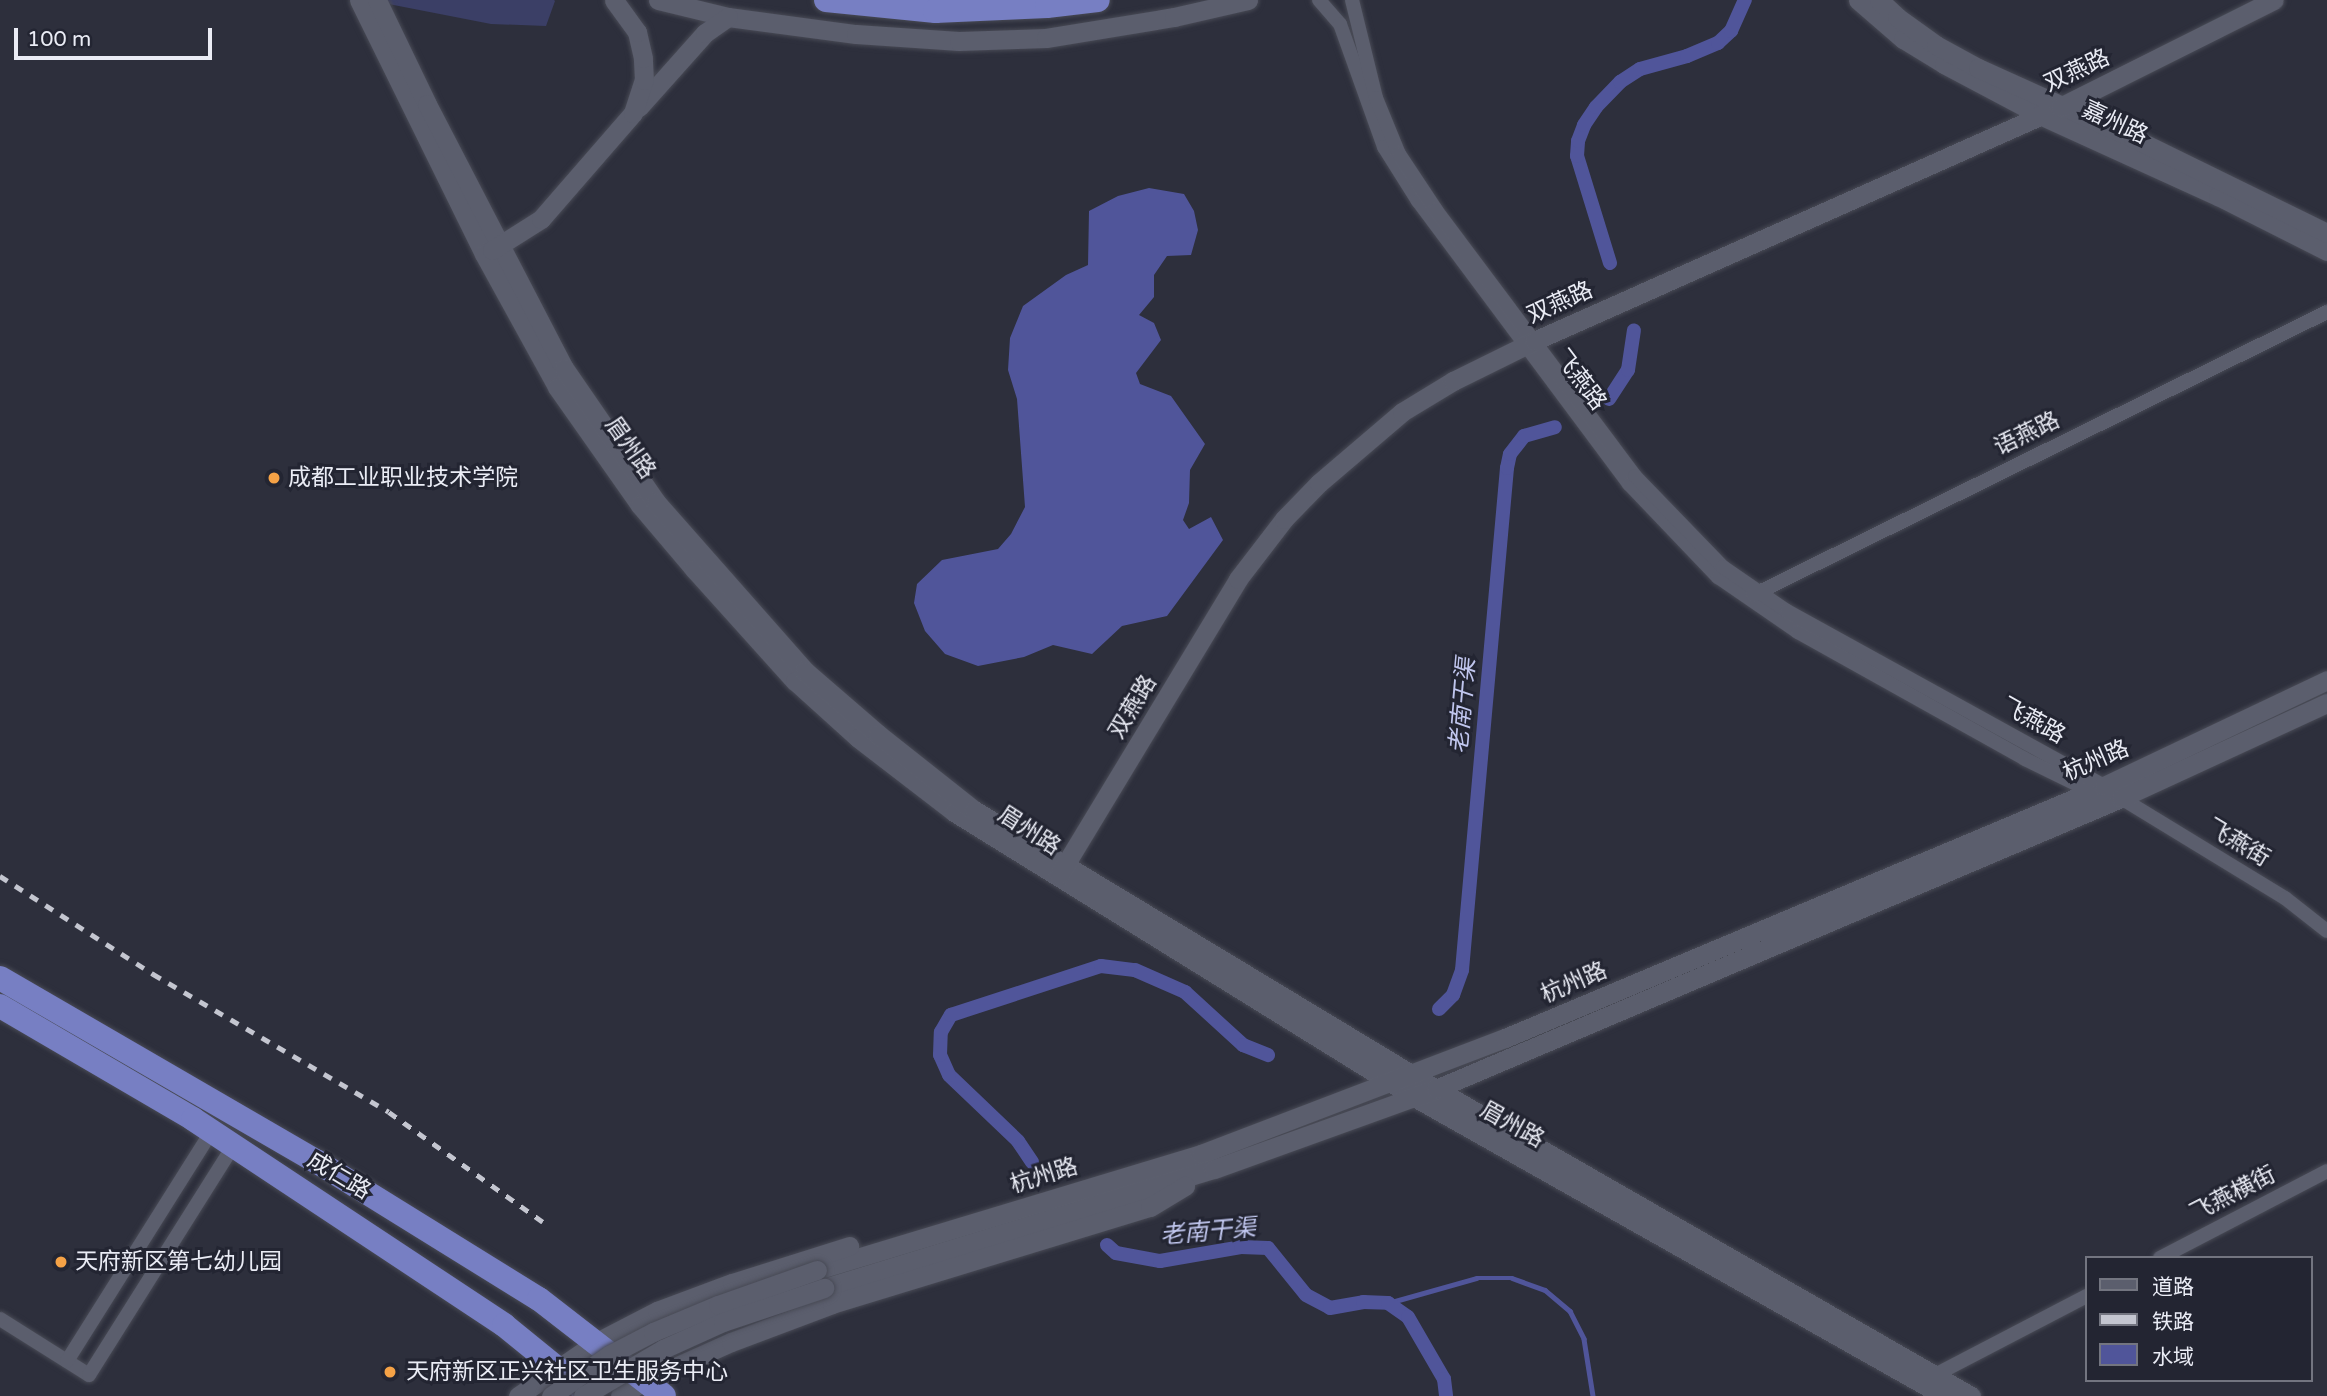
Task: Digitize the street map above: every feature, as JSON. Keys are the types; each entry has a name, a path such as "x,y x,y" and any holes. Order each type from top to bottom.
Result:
{"highway":[{"path":"826,0 935,11 1047,6 1098,0"},
{"name":"成仁路","path":"2,991 504,1325 591,1396"},
{"name":"成仁路","path":"2,991 339,1176 539,1299 655,1388"}],"main road":[{"path":"614,0 637,32 643,58 644,80 633,113"},
{"path":"658,0 728,17 856,34 960,41 1046,38 1174,17 1248,0"},
{"name":"嘉州路","path":"1858,0 1903,39 2040,116 2218,196 2327,251"},
{"path":"1880,0 1897,17 1936,45 2060,107 2133,138 2327,233"},
{"name":"双燕路","path":"1061,872 1238,579 1284,519 1349,455 1402,412 1453,381 1530,343 2060,107 2274,0"},
{"path":"371,6 502,244 564,368 656,502 805,671 878,734 974,810 1061,872 1414,1073 1436,1089 1936,1390 1971,1396"},
{"name":"眉州路","path":"371,6 484,254 557,387 640,505 795,681 858,738 954,812 1061,872 1388,1082 1936,1390"},
{"path":"484,254 541,219 705,33 728,17"},
{"name":"杭州路","path":"820,1279 1201,1154 1505,1038 2095,789 2327,680"},
{"name":"杭州路","path":"820,1279 1214,1170 1436,1089 2121,798 2327,703"},
{"path":"518,1396 597,1342 657,1311 813,1257 1144,1157 1201,1154"},
{"path":"620,1396 655,1388 731,1342 832,1304 1150,1207 1214,1170"},
{"path":"551,1396 609,1355 653,1332 718,1305 820,1279"},
{"path":"583,1396 621,1371 687,1338 820,1279"}],"street":[{"name":"飞燕路","path":"1319,0 1340,24 1384,147 1418,201 1635,476 1723,567 1754,595 1787,611 2095,789 2121,798"},
{"name":"飞燕路","path":"1352,0 1376,98 1399,154 1530,343"},
{"name":"语燕路","path":"1754,595 2327,312"},
{"name":"飞燕街","path":"2121,798 2285,898 2327,931"},
{"path":"66,1361 212,1131"},
{"path":"0,1319 89,1375 233,1146"},
{"name":"飞燕横街","path":"2165,1256 2327,1171"},
{"path":"1936,1390 2086,1297"}],"shaded area":[{"path":"368,0 555,1 546,26 491,24"}],"water":[{"path":"1149,188 1184,194 1194,211 1198,230 1191,255 1167,256 1154,275 1154,297 1139,315 1154,323 1161,340 1136,373 1140,384 1171,396 1205,444 1190,470 1189,503 1183,520 1189,529 1211,517 1223,540 1167,616 1122,626 1092,654 1053,645 1024,657 978,666 945,654 925,631 914,603 917,584 942,560 998,549 1011,534 1025,507 1017,399 1008,370 1010,338 1023,306 1066,275 1088,265 1089,211 1118,196"}],"waterway":[{"name":"老南干渠","path":"1610,263 1577,156 1578,141 1584,125 1596,107 1620,82 1640,69 1687,56 1718,43 1731,31 1745,0"},
{"name":"老南干渠","path":"1609,399 1628,370 1634,330"},
{"name":"老南干渠","path":"1439,1009 1453,995 1462,970 1507,468 1510,454 1524,436 1555,427"},
{"name":"老南干渠","path":"1032,1162 1018,1141 949,1075 940,1055 941,1032 951,1015 1101,966 1135,970 1185,992 1243,1045 1268,1055"},
{"name":"老南干渠","path":"1107,1245 1116,1253 1160,1261 1241,1247 1268,1248 1306,1295 1330,1308 1363,1302 1388,1303 1408,1317 1444,1379 1446,1396"},
{"path":"1388,1303 1477,1278 1512,1278 1545,1290 1570,1311 1584,1339 1593,1396"}],"railway":[{"path":"0,876 153,974 389,1112 543,1222"}],"place":[{"name":"成都工业职业技术学院","path":"274,478"},
{"name":"天府新区第七幼儿园","path":"61,1262"},
{"name":"天府新区正兴社区卫生服务中心","path":"390,1372"}]}
